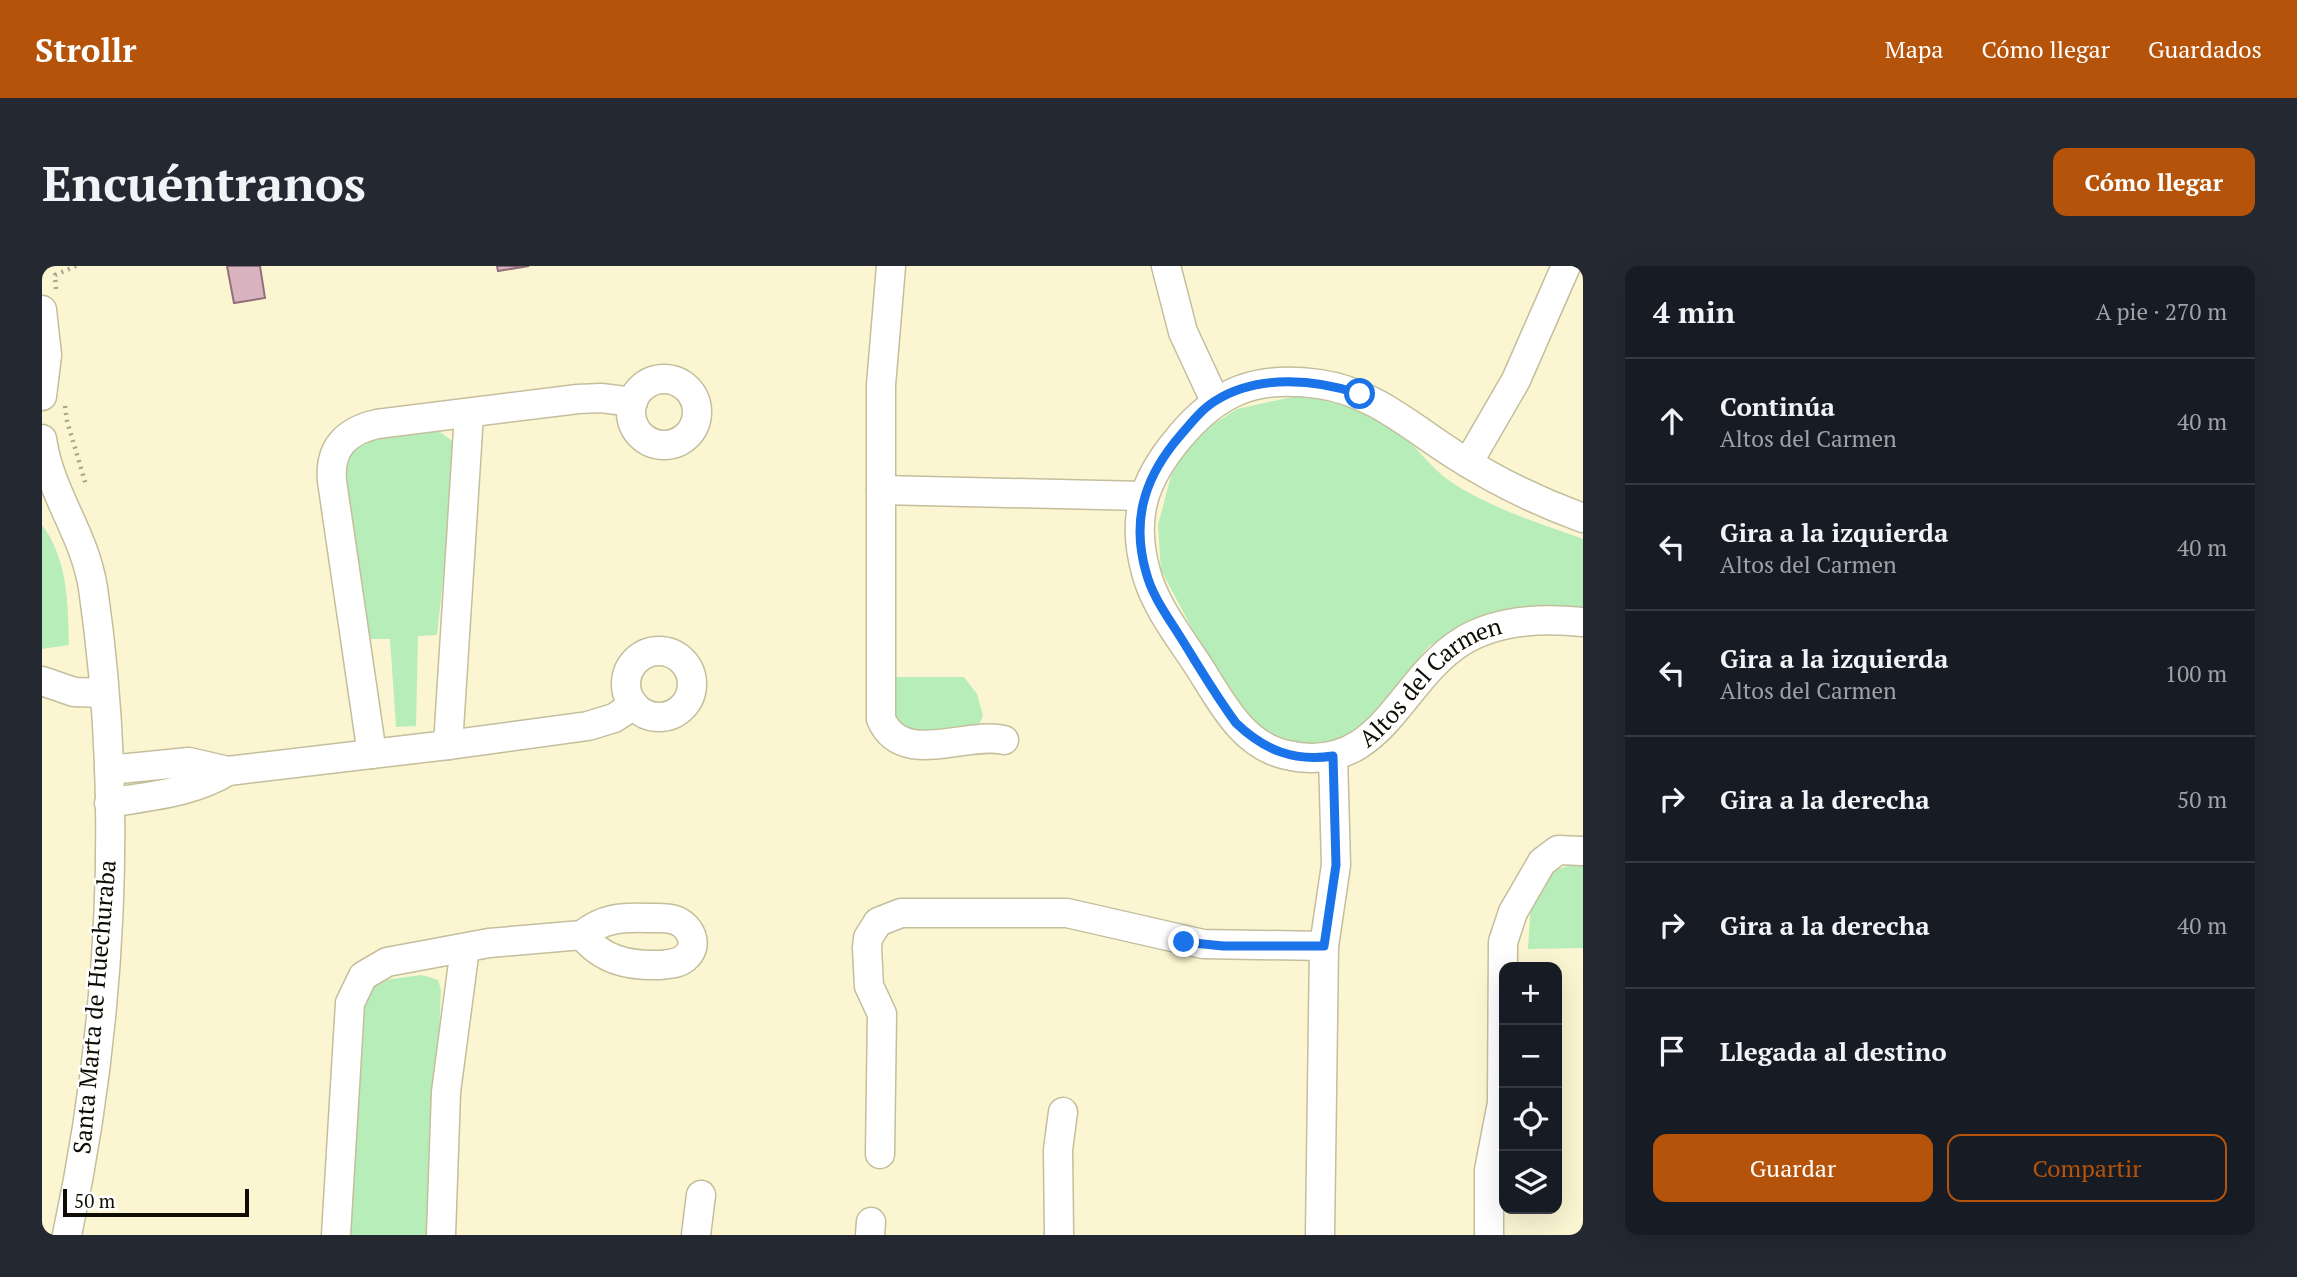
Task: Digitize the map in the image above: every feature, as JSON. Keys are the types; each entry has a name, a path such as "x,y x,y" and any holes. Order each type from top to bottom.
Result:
{"street":[{"path":"891,266 881,385 880,712 884,726 895,738 914,744 949,743 986,737 1004,740"},
{"path":"1167,266 1183,332 1215,401"},
{"path":"1468,463 1516,380 1566,266"},
{"path":"42,310 47,355 42,396"},
{"name":"Altos del Carmen","path":"1583,518 1536,499 1468,463 1383,407 1339,387 1293,382 1272,383 1248,387 1215,401 1193,420 1163,457 1143,496 1142,552 1155,595 1236,723 1251,738 1284,755 1306,759 1333,756 1355,748 1378,731 1432,669 1461,642 1481,632 1551,620 1583,622"},
{"path":"372,754 332,481 332,460 347,435 364,427 578,399 614,398 633,402"},
{"path":"448,745 469,414"},
{"name":"Santa Marta de Huechuraba","path":"42,439 45,470 79,534 88,562 109,770 108,904 102,984 87,1121 67,1235"},
{"path":"881,490 1143,496"},
{"path":"42,681 74,692 103,693"},
{"path":"109,770 189,762 228,771 448,745 588,726 614,718 634,705"},
{"path":"1320,1235 1324,946 1336,865 1333,756"},
{"path":"109,803 188,789 205,784 228,771"},
{"path":"1489,1235 1489,1170 1502,1103 1503,942 1516,905 1542,862 1559,850 1583,851"},
{"path":"880,1154 882,1014 869,986 867,948 872,930 885,918 901,913 1067,914 1203,944 1324,946"},
{"path":"336,1235 352,993 363,976 387,962 465,948 582,935"},
{"path":"441,1235 446,1092 465,948"},
{"path":"1059,1235 1058,1150 1063,1112"},
{"path":"696,1235 701,1195"}],"path":[{"path":"52,266 55,275"}],"green space":[{"path":"1292,397 1334,402 1373,415 1397,430 1443,476 1466,491 1515,514 1583,539 1583,612 1558,608 1474,620 1429,646 1358,731 1325,746 1274,740 1230,700 1161,570 1158,525 1171,476 1186,450 1209,427 1237,409"},
{"path":"437,430 454,442 456,458 437,635 418,636 416,726 396,727 390,639 366,639 342,469 345,454 366,442 401,433"},
{"path":"42,525 51,538 62,567 67,598 69,645 42,649"},
{"path":"891,677 964,677 977,694 983,716 976,730 930,733 897,725 890,708"},
{"path":"1574,864 1583,866 1583,948 1528,949 1531,902 1547,873"},
{"path":"422,975 438,980 441,990 430,1235 346,1235 357,1022 367,997 378,984"}],"building":[{"path":"227,266 260,266 265,298 234,303"},
{"path":"497,266 529,266 498,271"}],"route":[{"path":"1184,942 1223,946 1324,946 1336,865 1333,756 1306,759 1284,755 1251,738 1236,723 1155,595 1146,573 1142,552 1140,514 1143,496 1163,457 1193,420 1215,401 1231,393 1248,387 1293,382 1339,387 1360,394"}]}
